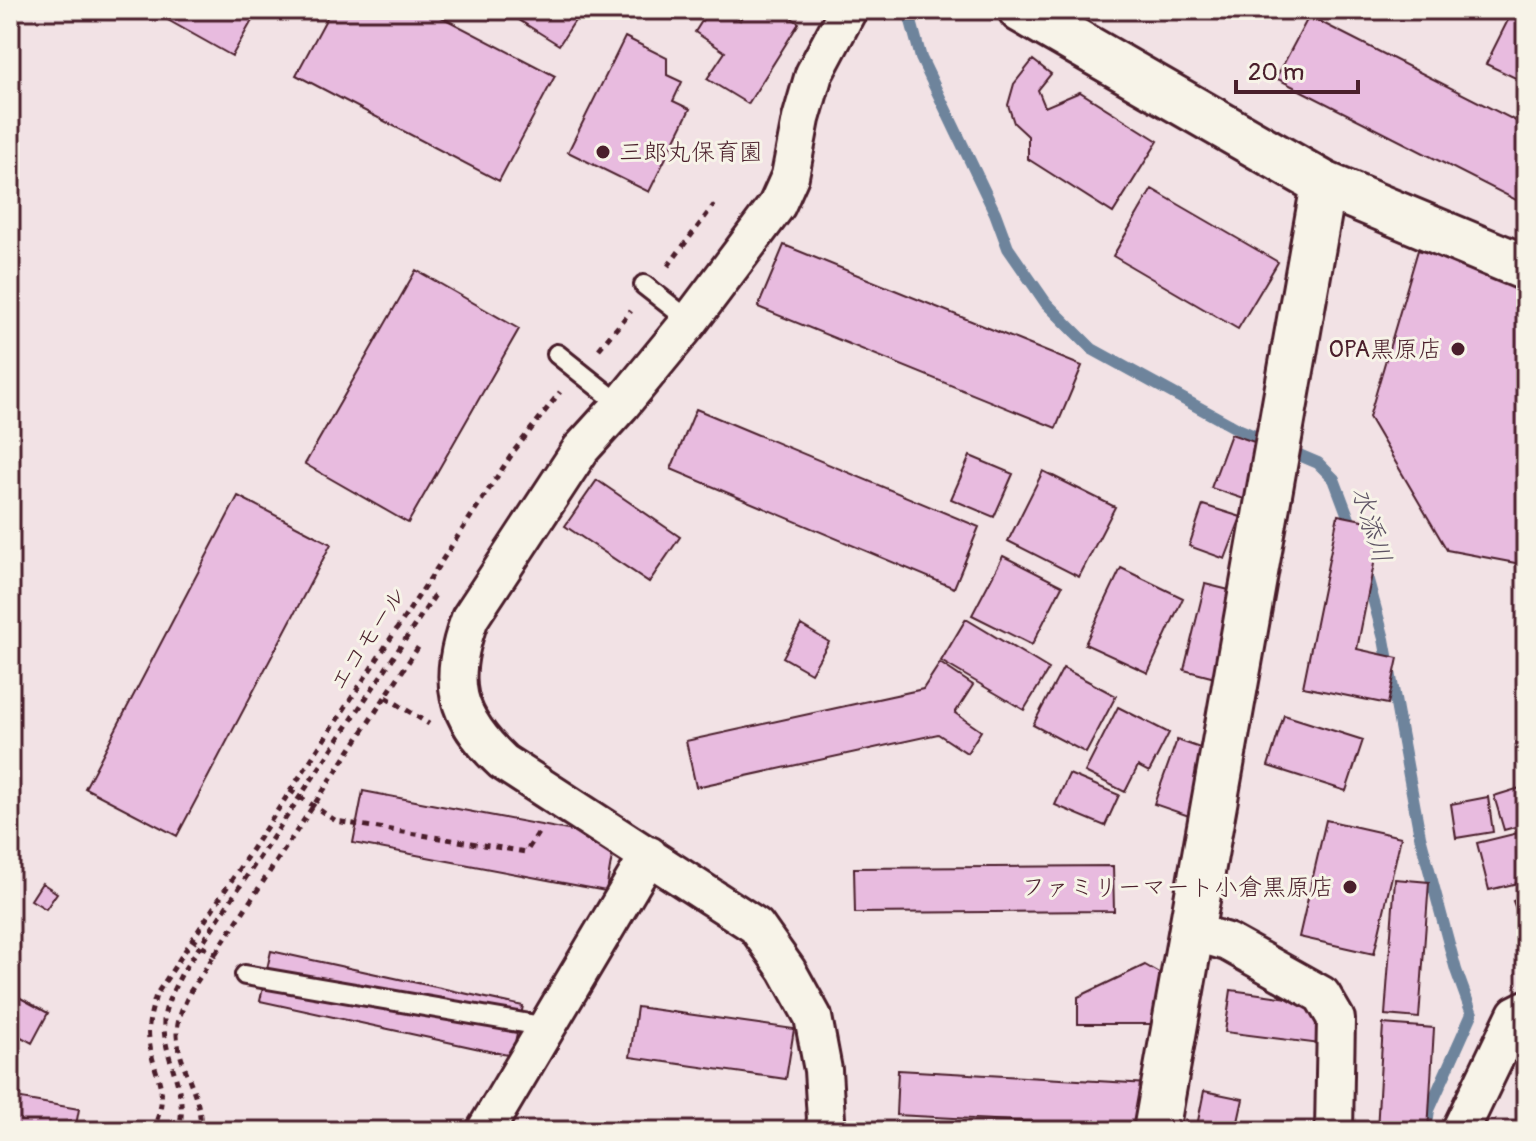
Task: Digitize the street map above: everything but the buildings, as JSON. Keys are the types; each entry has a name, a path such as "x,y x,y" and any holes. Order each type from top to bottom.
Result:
{"street":[{"path":"824,1131 823,1070 813,1017 787,970 756,926 503,762 480,741 465,716 456,681 458,650 470,618 581,449 690,321 777,205 790,176 814,74 848,10"},
{"path":"1021,10 1324,184 1526,268"},
{"path":"1156,1131 1324,184"},
{"path":"485,1131 649,855"},
{"path":"1190,931 1227,942 1322,995 1336,1019 1334,1131"},
{"path":"1460,1131 1516,1014 1526,1009"}],"lane":[{"path":"647,287 690,321"},
{"path":"557,354 621,405"},
{"path":"245,975 547,1027"}],"path":[{"name":"エコモール","path":"152,1131 161,1112 163,1090 149,1038 156,995 514,451 714,205"},
{"name":"エコモール","path":"178,1131 182,1100 166,1044 164,1018 172,993 182,973 442,585"},
{"path":"290,790 336,821 526,852 560,799"}],"waterway":[{"name":"水添川","path":"908,10 921,58 995,213 1008,248 1046,303 1092,349 1238,429 1318,463 1334,479 1354,532"},
{"name":"水添川","path":"1366,573 1384,639 1420,836 1456,970 1472,1014 1429,1110 1426,1131"}],"place":[{"name":"三郎丸保育園","path":"603,152"},
{"name":"OPA黒原店","path":"1458,349"},
{"name":"ファミリーマート小倉黒原店","path":"1350,887"}]}
